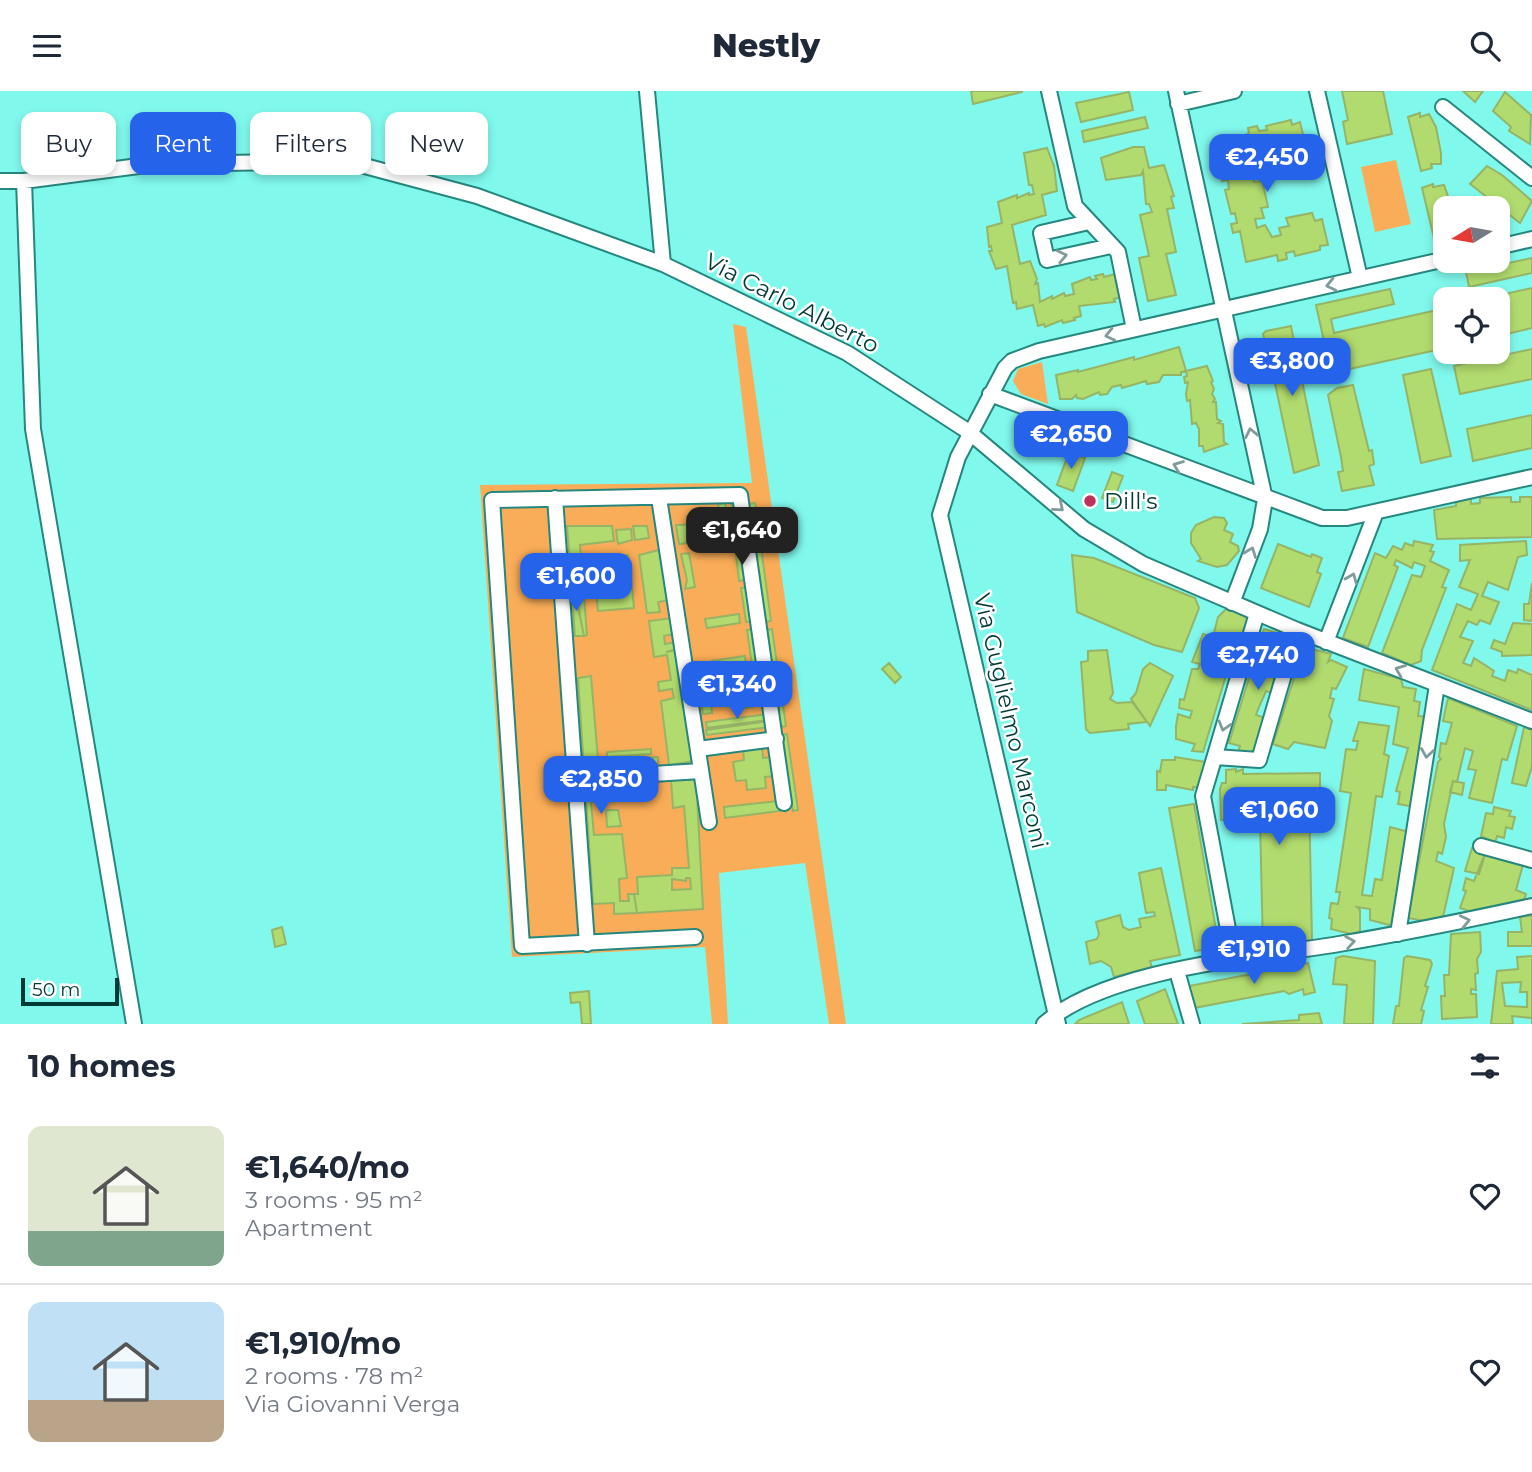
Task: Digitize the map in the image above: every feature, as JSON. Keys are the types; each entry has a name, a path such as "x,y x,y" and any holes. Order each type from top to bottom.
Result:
{"street":[{"path":"647,91 663,264"},
{"path":"1048,91 1075,206 1118,251 1134,329"},
{"path":"1232,603 1260,529 1265,499 1177,97 1234,91"},
{"path":"1317,91 1360,278"},
{"path":"1443,107 1532,178"},
{"name":"Via Carlo Alberto","path":"0,181 24,181 154,164 345,161 477,196 663,264 847,353 970,432 1084,529 1143,563 1326,642 1532,721"},
{"path":"24,181 33,429 134,1024"},
{"path":"1089,222 1041,233 1047,260 1111,246"},
{"path":"1510,244 1532,239"},
{"name":"Via Guglielmo Marconi","path":"1057,1019 940,515 970,432 990,394 1012,361 1039,351 1433,262"},
{"path":"990,394 1265,499 1322,518 1347,518 1532,477"},
{"path":"695,937 522,946 492,500 740,495 784,803"},
{"path":"555,498 587,944"},
{"path":"659,498 709,822"},
{"path":"1326,642 1376,512"},
{"path":"1234,961 1203,796 1257,613"},
{"path":"1214,757 1259,760 1297,630"},
{"path":"1398,934 1437,685"},
{"path":"698,749 776,739"},
{"path":"604,777 701,771"},
{"path":"1481,846 1532,860"},
{"path":"1044,1024 1057,1019 1071,1003 1177,971 1398,934 1532,906"},
{"path":"1177,971 1192,1024"}],"shaded area":[{"path":"1396,160 1411,224 1375,232 1361,167"},
{"path":"733,324 746,327 846,1024 829,1024 805,863 719,873 728,1024 712,1024 705,947 512,957 480,485 752,483"},
{"path":"1042,362 1048,404 1021,394 1013,381 1018,369"}],"building":[{"path":"971,91 1022,91 1022,92 973,104"},
{"path":"1342,91 1383,91 1392,134 1347,144 1343,122 1348,120"},
{"path":"1463,91 1483,91 1475,102"},
{"path":"1129,92 1133,110 1081,122 1076,103"},
{"path":"1505,92 1531,115 1530,144 1509,131 1511,127 1493,111"},
{"path":"1420,113 1420,117 1429,114 1436,127 1441,153 1441,164 1431,164 1432,168 1421,171 1408,117"},
{"path":"1145,117 1148,128 1084,142 1082,131"},
{"path":"1291,120 1292,125 1300,122 1306,147 1299,150 1299,158 1274,164 1273,155 1264,157 1262,151 1253,152 1255,160 1250,160 1251,166 1241,168 1243,176 1252,174 1254,182 1262,181 1263,184 1268,207 1261,208 1264,218 1255,219 1257,228 1265,225 1272,237 1281,235 1279,228 1289,226 1286,218 1312,213 1315,221 1322,219 1328,245 1320,246 1320,250 1295,256 1294,251 1286,253 1287,259 1278,261 1277,255 1246,262 1240,231 1233,233 1231,224 1237,223 1235,213 1231,214 1225,190 1229,189 1228,180 1222,181 1220,173 1226,171 1219,140 1249,134 1248,128 1257,126 1259,131 1267,130 1266,126"},
{"path":"1133,147 1144,147 1149,168 1164,165 1174,196 1171,197 1174,208 1167,209 1176,252 1166,254 1176,295 1148,301 1139,258 1149,256 1140,215 1152,212 1149,204 1146,204 1143,171 1141,175 1106,180 1101,158"},
{"path":"1047,148 1054,166 1057,191 1042,195 1046,215 1012,225 1020,264 1030,261 1037,279 1035,284 1038,283 1040,302 1064,293 1065,296 1074,294 1072,284 1090,277 1091,280 1097,279 1095,276 1103,274 1104,277 1115,274 1121,297 1114,299 1115,302 1079,306 1081,316 1074,318 1075,320 1063,323 1062,320 1045,327 1044,324 1038,326 1033,305 1017,309 1016,302 1013,303 1007,266 996,269 989,251 992,251 991,246 989,247 987,227 1002,223 998,202 1017,195 1017,198 1029,193 1034,194 1032,185 1029,185 1024,153"},
{"path":"1487,166 1502,175 1532,201 1520,223 1510,215 1510,196 1485,196 1470,184"},
{"path":"1433,184 1433,187 1444,185 1448,196 1433,196 1433,234 1422,188"},
{"path":"1532,258 1532,273 1469,287 1466,273 1510,273 1510,263"},
{"path":"1532,288 1532,328 1510,333 1510,293"},
{"path":"1390,289 1394,304 1331,319 1334,333 1433,311 1433,351 1331,373 1316,305"},
{"path":"1291,326 1319,465 1294,473 1270,360 1273,359 1271,353 1268,354 1263,334"},
{"path":"1179,347 1186,371 1181,372 1181,375 1163,375 1159,382 1147,384 1146,381 1122,388 1121,385 1112,387 1107,394 1100,395 1099,392 1083,399 1077,398 1076,395 1072,399 1060,399 1056,375 1134,357 1134,360"},
{"path":"1532,349 1532,379 1460,394 1454,366 1510,364 1510,354"},
{"path":"1207,366 1213,381 1212,394 1215,399 1213,402 1216,402 1217,419 1221,421 1218,423 1223,424 1224,442 1227,444 1204,452 1203,446 1199,446 1199,429 1196,423 1192,424 1190,400 1187,401 1186,394 1188,382 1185,383 1184,377 1187,376 1186,371"},
{"path":"1431,369 1451,456 1421,463 1403,375"},
{"path":"1353,385 1369,451 1372,450 1374,464 1369,466 1374,485 1342,491 1338,472 1343,471 1341,457 1328,395 1337,388"},
{"path":"1532,415 1532,448 1473,461 1467,429"},
{"path":"1069,452 1085,458 1073,491 1057,485"},
{"path":"1112,472 1123,476 1113,502 1102,498"},
{"path":"1511,497 1511,502 1520,502 1520,497 1532,497 1532,537 1437,539 1434,510 1456,506 1456,502 1471,498 1471,504 1480,503 1480,498"},
{"path":"725,503 729,524 734,523 731,504 737,503 742,535 679,544 676,525 722,523 718,504"},
{"path":"755,503 771,621 765,622 749,504"},
{"path":"1214,517 1224,518 1227,523 1224,530 1233,534 1230,542 1238,546 1239,551 1227,565 1217,567 1198,561 1201,559 1191,543 1191,533 1196,525"},
{"path":"567,526 612,526 614,541 580,545 587,635 584,636 570,567"},
{"path":"633,526 647,526 649,538 635,540"},
{"path":"631,529 632,540 618,544 616,530"},
{"path":"1414,541 1433,545 1430,551 1434,552 1430,561 1449,570 1442,587 1446,588 1422,650 1421,661 1411,665 1382,653 1412,575 1421,577 1425,566 1414,562 1412,568 1396,560 1394,565 1398,567 1368,647 1343,638 1375,553 1386,558 1393,546 1402,550 1405,543 1413,546"},
{"path":"1526,541 1527,555 1518,557 1508,590 1488,582 1482,596 1499,602 1490,624 1480,620 1477,625 1468,621 1460,637 1473,641 1463,663 1471,666 1474,658 1494,671 1492,676 1505,681 1508,670 1517,673 1518,669 1532,675 1532,710 1432,670 1457,604 1471,610 1478,594 1459,587 1470,560 1460,561 1460,545"},
{"path":"1278,544 1311,557 1312,554 1322,558 1317,572 1321,574 1309,607 1261,588"},
{"path":"663,549 670,600 658,602 660,612 647,613 639,555"},
{"path":"689,553 695,587 685,589 687,580 681,554"},
{"path":"745,554 748,579 739,581 736,555"},
{"path":"628,555 629,571 594,575 593,558"},
{"path":"1072,555 1094,558 1195,598 1199,608 1182,652 1154,645 1077,612"},
{"path":"570,567 584,636 575,636"},
{"path":"631,577 634,608 598,611 595,580"},
{"path":"1532,583 1532,621 1524,620 1524,604 1529,604"},
{"path":"750,587 755,621 746,622 741,588"},
{"path":"1227,608 1249,619 1231,672 1192,662 1203,634 1213,637 1218,617"},
{"path":"739,614 740,623 707,628 705,619"},
{"path":"672,618 674,634 664,636 665,644 675,642 677,649 666,652 676,650 694,761 669,765 661,701 674,698 672,689 659,691 658,682 671,680 667,655 654,657 649,621"},
{"path":"1513,623 1532,624 1532,655 1502,656 1502,652 1491,648 1494,640 1505,644"},
{"path":"757,629 762,664 752,665 747,630"},
{"path":"772,629 786,726 780,727 766,630"},
{"path":"1264,629 1289,636 1272,693 1266,691 1256,715 1265,718 1254,756 1237,755 1240,746 1229,743"},
{"path":"1304,647 1331,654 1328,662 1331,660 1347,667 1336,689 1332,688 1330,698 1334,699 1329,716 1332,721 1325,748 1294,742 1288,749 1273,744"},
{"path":"1107,650 1113,693 1110,699 1117,703 1132,702 1147,722 1128,724 1129,729 1090,733 1086,729 1081,662 1088,661 1088,651"},
{"path":"745,656 746,665 712,671 711,661"},
{"path":"889,663 901,677 895,683 882,669"},
{"path":"1150,663 1173,676 1150,726 1131,699 1136,693 1143,669"},
{"path":"1200,664 1227,672 1203,752 1192,751 1195,744 1176,739 1178,714 1190,718 1192,711 1179,708 1180,699 1184,700 1192,669 1198,669"},
{"path":"1364,669 1401,679 1403,687 1416,689 1414,701 1420,702 1418,716 1430,717 1415,807 1398,804 1400,792 1396,791 1408,748 1393,744 1399,707 1359,700"},
{"path":"762,670 767,705 757,706 752,672"},
{"path":"591,676 600,783 612,782 616,801 591,802 594,835 622,834 627,878 619,879 620,901 629,901 628,894 634,894 637,913 614,914 614,903 593,904 578,678"},
{"path":"708,678 712,713 703,714 698,679"},
{"path":"752,697 753,707 736,709 735,700"},
{"path":"1448,698 1517,726 1507,760 1502,759 1492,803 1469,798 1476,770 1468,769 1473,751 1465,748 1457,782 1453,781 1444,824 1446,837 1442,854 1438,852 1436,861 1454,868 1443,917 1430,922 1408,918 1438,762 1441,759 1441,743 1446,744 1452,723 1443,721"},
{"path":"768,714 768,720 707,728 706,722"},
{"path":"769,721 770,727 707,735 706,730"},
{"path":"1359,722 1389,726 1384,754 1389,756 1382,797 1376,796 1362,895 1372,896 1375,879 1382,880 1390,827 1409,832 1393,926 1370,920 1370,909 1357,907 1360,910 1360,932 1351,934 1331,929 1332,919 1329,918 1331,903 1338,904 1340,892 1336,892 1351,793 1340,791 1346,749 1356,750 1358,741 1353,741"},
{"path":"1524,727 1532,730 1532,766 1526,786 1512,783"},
{"path":"787,734 798,810 793,811 781,735"},
{"path":"762,747 763,758 774,757 776,776 765,777 766,788 747,790 746,780 736,781 733,762 744,760 743,749"},
{"path":"651,749 651,754 607,757 607,752"},
{"path":"658,757 658,763 609,765 608,759"},
{"path":"1175,757 1206,762 1200,788 1193,787 1193,790 1166,785 1166,790 1157,790 1157,771 1160,772 1162,760 1175,760"},
{"path":"1236,769 1236,772 1243,769 1243,774 1320,773 1320,795 1309,795 1312,940 1263,948 1260,820 1267,820 1268,810 1247,810 1247,819 1221,820 1220,789 1222,783 1226,783 1226,770"},
{"path":"696,777 703,909 637,913 634,894 638,894 637,877 672,875 672,868 689,868 684,806 673,808 671,780","holes":["686,878 690,878 691,889 672,890 672,879 686,881"]},
{"path":"1453,781 1464,783 1462,795 1450,792"},
{"path":"612,782 622,782 623,801 616,801"},
{"path":"778,801 780,811 725,818 724,807"},
{"path":"1194,804 1219,947 1195,951 1169,808"},
{"path":"1494,807 1511,811 1509,816 1515,817 1512,829 1506,827 1504,838 1497,836 1495,843 1481,836 1486,813 1493,814"},
{"path":"606,810 618,810 621,826 607,827"},
{"path":"1472,848 1486,851 1479,874 1465,871"},
{"path":"1486,851 1524,861 1516,890 1526,894 1524,902 1474,913 1460,908 1466,891 1463,890 1466,878 1474,881"},
{"path":"1161,868 1180,955 1150,961 1152,967 1114,977 1111,967 1101,961 1090,964 1086,942 1097,939 1099,934 1096,922 1120,915 1123,927 1129,930 1141,927 1139,919 1155,916 1154,912 1146,913 1139,873"},
{"path":"1532,916 1532,946 1508,946 1508,932 1522,932 1520,917"},
{"path":"282,927 286,944 275,947 272,930"},
{"path":"1480,932 1481,952 1477,959 1478,973 1475,974 1476,990 1471,989 1471,994 1476,994 1477,1017 1442,1019 1441,996 1445,996 1444,975 1449,975 1451,934"},
{"path":"1343,956 1375,961 1373,1024 1344,1024 1347,985 1333,984 1336,958"},
{"path":"1407,956 1430,960 1432,964 1425,986 1428,987 1421,1010 1424,1011 1421,1024 1393,1024 1396,1006 1399,1006 1404,958"},
{"path":"1532,956 1532,1018 1512,1016 1513,1024 1491,1024 1497,971 1518,969 1517,957","holes":["1521,982 1520,992 1527,992 1527,1007 1505,1006 1502,983"]},
{"path":"1308,963 1315,992 1304,995 1303,989 1289,994 1284,991 1194,1008 1189,986"},
{"path":"1165,989 1178,1024 1145,1024 1137,1001"},
{"path":"589,991 591,1024 582,1024 580,1002 571,1003 570,993"},
{"path":"1122,1002 1129,1024 1075,1024 1079,1020"},
{"path":"1319,1013 1322,1024 1242,1024 1299,1020 1299,1015"}],"place":[{"name":"Dill's","path":"1090,501"}]}
